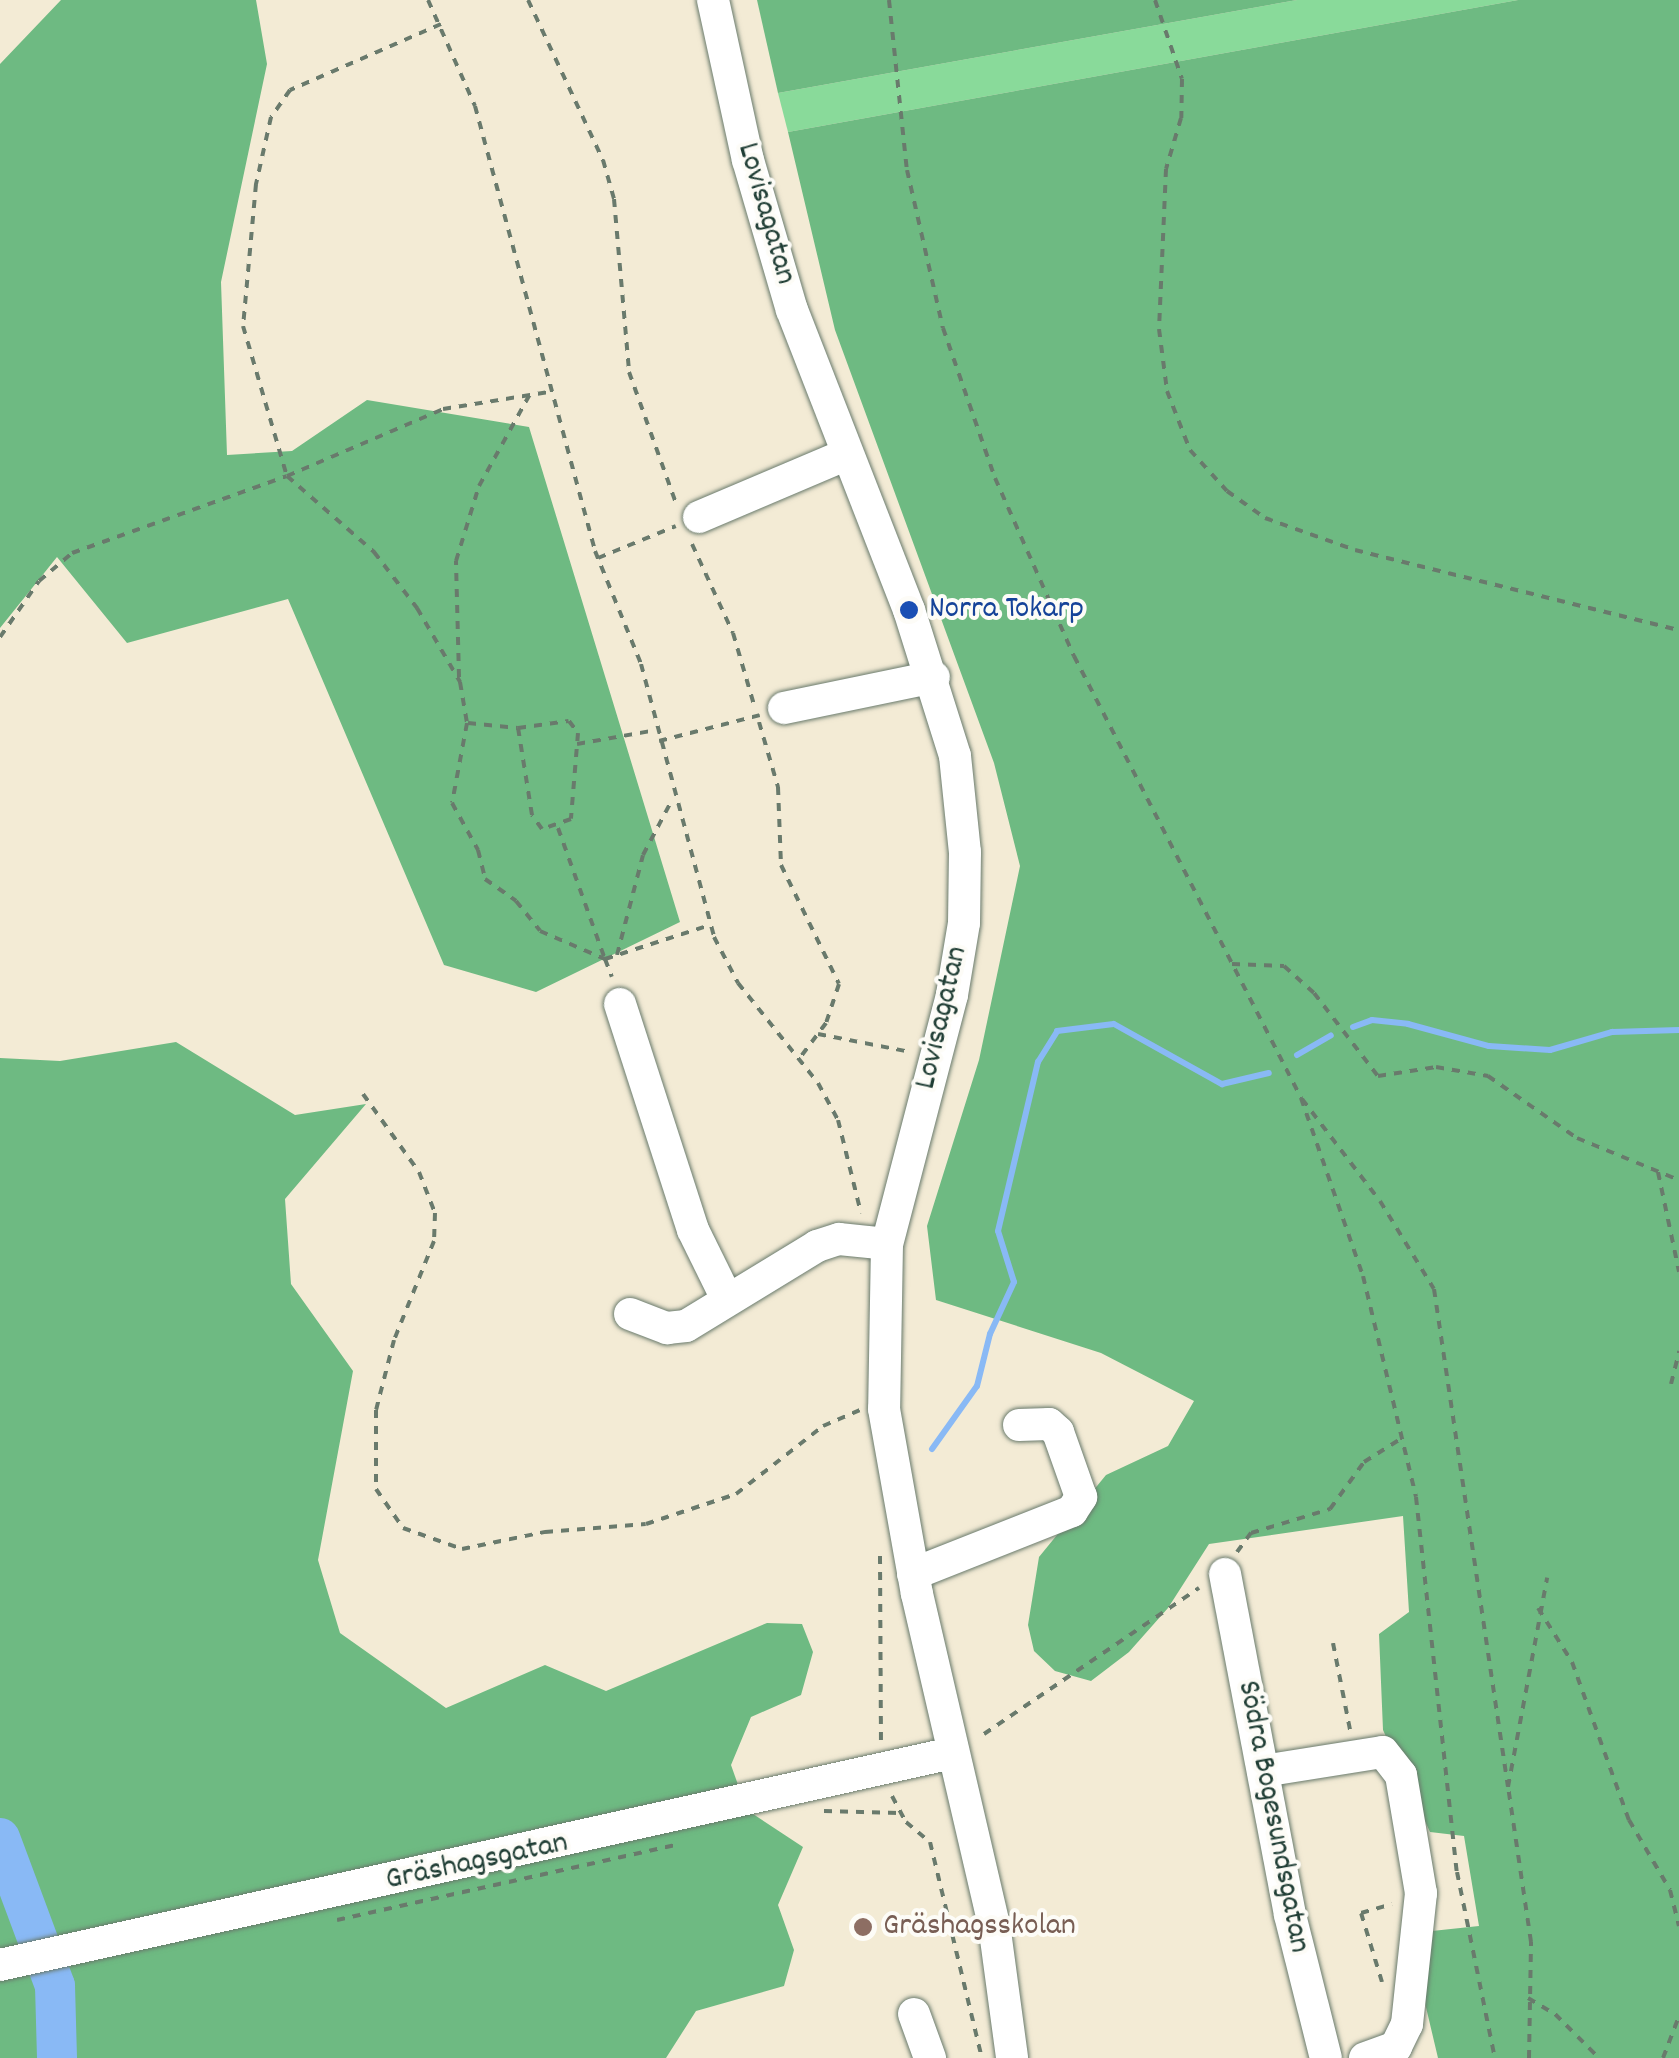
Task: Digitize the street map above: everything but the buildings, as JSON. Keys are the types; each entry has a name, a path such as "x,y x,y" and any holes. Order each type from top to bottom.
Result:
{"street":[{"name":"Lovisagatan","path":"712,0 775,254 845,455 934,677 954,756 965,852 958,965 936,1061 876,1243 884,1409 913,1574 994,1924 1012,2058"},
{"path":"699,517 845,455"},
{"path":"784,708 934,677"},
{"path":"620,1004 693,1230 726,1298"},
{"path":"630,1314 667,1328 686,1326 726,1298 818,1246 876,1243"},
{"path":"913,1574 1072,1511 1082,1497 1076,1468 1058,1432 1049,1424 1019,1425"},
{"name":"Södra Bogesundsgatan","path":"1225,1574 1263,1771 1326,2058"},
{"path":"1263,1771 1383,1752 1401,1775 1421,1897 1405,2036 1365,2058"},
{"name":"Gräshagsgatan","path":"30,1960 952,1753"},
{"path":"914,2014 930,2058"}],"path":[{"path":"428,0 441,24 491,157 549,392 598,558 641,664 710,925 738,983 818,1083 838,1120 876,1243"},
{"path":"889,0 911,188 942,328 995,478 1074,656 1301,1098 1363,1276 1416,1497 1456,1872 1495,2058"},
{"path":"1155,0 1182,79 1180,118 1166,169 1159,329 1167,391 1190,450 1228,491 1265,518 1355,550 1679,630"},
{"path":"441,24 290,90 271,116 256,184 243,326 288,476 374,552 417,608 460,682"},
{"path":"0,637 39,581 72,553 288,476 442,409 549,392"},
{"path":"530,394 478,486 456,560 453,618 467,722 452,803 478,850 485,879 516,900 540,930 605,958 710,925"},
{"path":"598,558 699,517"},
{"path":"659,741 784,708"},
{"path":"467,722 518,728 570,721 577,744 571,819 558,828 534,823 518,728"},
{"path":"577,744 656,730"},
{"path":"616,955 643,855 674,798"},
{"path":"558,828 620,1004"},
{"path":"1232,964 1284,966 1314,993 1378,1076 1436,1067 1488,1076 1577,1138 1679,1180"},
{"path":"818,1034 936,1061"},
{"path":"363,1094 418,1172 435,1213 434,1241 383,1376 372,1446 384,1508 418,1538 462,1549 546,1532 646,1524 736,1494 785,1452 850,1412 884,1409"},
{"path":"1301,1098 1380,1200 1434,1289 1532,1942 1528,2058"},
{"path":"1658,1172 1679,1272"},
{"path":"1671,1384 1679,1351"},
{"path":"984,1734 1225,1574 1251,1533 1318,1517 1364,1462 1402,1438"},
{"path":"1508,1788 1538,1608 1547,1578"},
{"path":"1538,1608 1572,1662 1629,1820 1679,1900"},
{"path":"1333,1642 1355,1754"},
{"path":"890,1792 900,1813 930,1842 982,2058"},
{"path":"811,1810 900,1813"},
{"path":"323,1923 687,1842"},
{"path":"1670,1890 1679,1926"},
{"path":"1386,1996 1361,1914 1421,1897"},
{"path":"1528,1998 1555,2014 1599,2058"},
{"path":"1663,2058 1679,2016"}],"green space":[{"path":"61,0 256,0 267,64 221,282 227,455 292,451 367,400 529,427 680,922 536,992 444,965 288,599 127,643 57,557 0,628 0,64"},
{"path":"757,0 1297,0 778,93"},
{"path":"1297,0 1518,0 788,132 778,93"},
{"path":"1518,0 1679,0 1679,2058 1438,2058 1425,2003 1432,1931 1479,1926 1464,1836 1430,1832 1383,1730 1379,1634 1409,1612 1403,1516 1209,1544 1168,1608 1129,1652 1091,1681 1055,1671 1034,1651 1028,1625 1039,1557 1106,1475 1168,1446 1194,1401 1101,1353 936,1300 927,1226 979,1060 1020,866 994,763 835,330 788,132"},
{"path":"176,1042 295,1115 366,1104 285,1199 291,1284 353,1371 318,1560 340,1633 446,1708 545,1665 606,1691 767,1623 802,1624 813,1652 801,1695 751,1717 731,1765 747,1810 803,1847 778,1905 794,1950 784,1986 696,2011 666,2058 0,2058 0,1058 60,1061"}],"waterway":[{"path":"1353,1027 1372,1020 1408,1024 1489,1046 1550,1050 1612,1032 1679,1030"},
{"path":"932,1449 977,1386 990,1334 1014,1282 998,1231 1038,1062 1057,1031 1114,1024 1222,1084 1269,1073"},
{"path":"1297,1055 1331,1035"},
{"path":"0,1838 55,1986 57,2058"}],"place":[{"name":"Norra Tokarp","path":"909,610"},
{"name":"Gräshagsskolan","path":"863,1927"}]}
